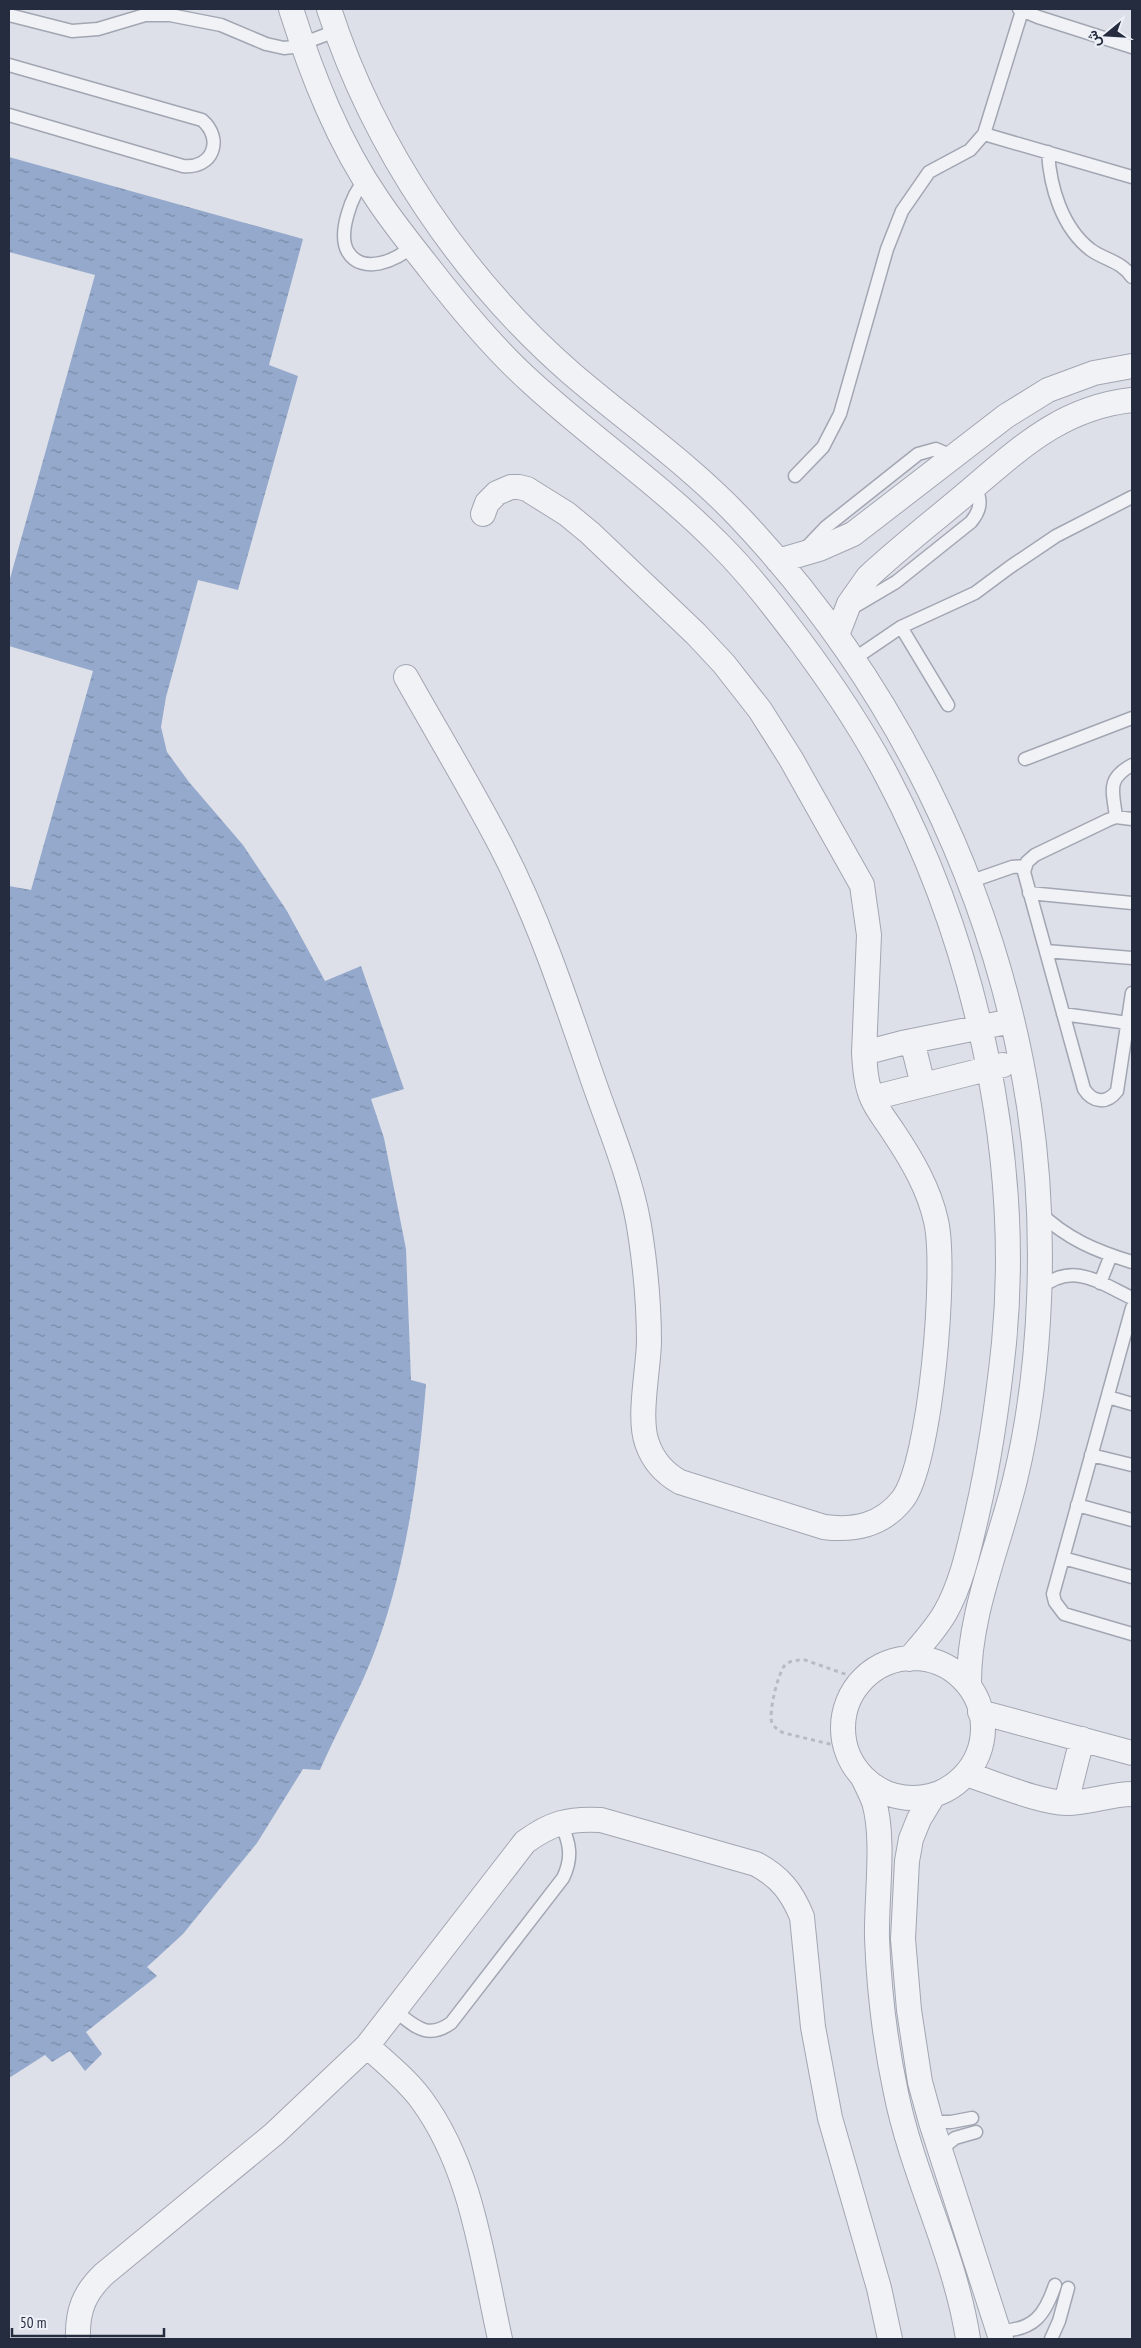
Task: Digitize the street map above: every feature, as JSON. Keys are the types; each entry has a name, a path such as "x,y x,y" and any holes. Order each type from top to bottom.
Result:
{"street":[{"path":"291,9 302,44 328,108 365,180 412,246 470,320 529,381 662,490 723,548 751,579 820,669 886,774 921,848 943,906 979,1028 988,1068 1002,1158 1009,1245 1007,1308 996,1411 986,1475 967,1560 945,1614 929,1638 909,1659"},
{"path":"328,9 363,95 383,135 428,209 477,276 534,338 570,372 711,490 738,516 778,561 846,648 913,758 935,799 969,882 995,957 1021,1061 1035,1151 1039,1212 1039,1289 1028,1412 1015,1478 972,1632 968,1663 969,1686 980,1712 981,1744 975,1760 966,1774 951,1787 932,1796 914,1798 895,1796 878,1789 863,1778"},
{"path":"778,561 801,555 853,534 952,456 1026,402 1048,390 1094,372 1132,366"},
{"path":"846,648 845,612 868,576 1038,434 1057,422 1097,406 1132,400"},
{"path":"952,456 975,486"},
{"path":"406,677 502,848 527,900 560,986 626,1173 641,1236 646,1272 649,1341 643,1419 650,1453 663,1470 680,1482 824,1527 855,1528 870,1524 884,1517 903,1499 910,1487 925,1424 937,1322 940,1254 933,1210 908,1153 872,1098 864,1053 869,935 862,885 791,759 760,710 724,664 696,634 590,533 567,514 528,489 511,488 497,493 487,503 483,514"},
{"path":"688,514 711,490"},
{"path":"820,669 846,648"},
{"path":"886,774 913,758"},
{"path":"864,1053 912,1041 1012,1021"},
{"path":"912,1041 922,1085"},
{"path":"872,1098 1021,1061"},
{"path":"968,2339 963,2307 916,2168 896,2093 883,2016 877,1938 878,1831 874,1803 863,1778 853,1764 846,1748 843,1730 845,1712 852,1694 862,1680 876,1669 892,1661 926,1660 942,1665 957,1674 969,1686"},
{"path":"980,1712 1132,1753"},
{"path":"1066,1803 1082,1739"},
{"path":"966,1774 1066,1803 1132,1794"},
{"path":"932,1796 914,1832 907,1861 903,1939 909,2010 920,2082 939,2151 1001,2335"},
{"path":"78,2339 77,2323 81,2304 90,2287 274,2134 367,2046 512,1858 530,1838 541,1830 560,1822 580,1819 601,1820 756,1864 779,1879 796,1900 802,1917 813,2027 830,2118 841,2163 879,2288 890,2339"},
{"path":"878,1860 907,1861"},
{"path":"367,2046 395,2070 420,2098 441,2130 457,2163 469,2199 500,2339"}],"lane":[{"path":"795,476 823,447 840,414 888,249 902,211 929,172 970,150 984,134 1020,10 1132,47"},
{"path":"9,15 61,29 83,30 98,29 145,15 170,15 221,25 274,47 293,47 336,31"},
{"path":"9,65 202,120 212,133 213,150 204,162 197,165 183,166 9,115"},
{"path":"984,134 1132,177"},
{"path":"1048,152 1049,173 1053,188 1058,203 1074,231 1091,250 1118,262 1132,277"},
{"path":"365,180 353,196 350,206 344,239 347,251 357,260 378,264 396,259 412,246"},
{"path":"846,648 963,600 1056,536 1132,497"},
{"path":"901,627 948,705"},
{"path":"1025,759 1132,718"},
{"path":"1116,817 1113,784 1119,773 1132,765"},
{"path":"1132,819 1116,817 1035,854 1025,866 1025,877 1029,893 1084,1089 1091,1098 1097,1100 1109,1099 1117,1091 1132,993"},
{"path":"969,882 1012,867 1025,866"},
{"path":"1029,893 1132,903"},
{"path":"1046,952 1132,958"},
{"path":"1063,1014 1128,1023"},
{"path":"1039,1212 1076,1241 1132,1262"},
{"path":"1100,1283 1111,1255"},
{"path":"1039,1289 1058,1277 1079,1275 1132,1298"},
{"path":"1132,1308 1127,1345 1108,1397 1053,1594 1058,1608 1070,1617 1132,1634"},
{"path":"1108,1397 1132,1404"},
{"path":"1091,1455 1132,1465"},
{"path":"1077,1505 1132,1520"},
{"path":"1062,1558 1132,1576"},
{"path":"395,2011 418,2028 426,2031 443,2028 451,2023 563,1878 568,1868 570,1847 560,1822"},
{"path":"931,2122 952,2122 972,2118"},
{"path":"939,2151 956,2138 976,2132"},
{"path":"1001,2335 1019,2329 1035,2320 1048,2306 1054,2285"},
{"path":"1051,2339 1060,2321 1068,2288"}],"path":[{"path":"846,1748 784,1733 776,1728 771,1716 778,1676 786,1664 798,1660 862,1680"}],"water":[{"path":"9,157 303,239 269,365 298,376 238,590 198,580 166,697 161,727 167,752 189,782 243,845 287,911 325,981 361,966 404,1089 371,1099 384,1138 406,1249 411,1380 426,1384 420,1450 410,1516 396,1582 371,1661 320,1770 303,1769 257,1843 183,1934 147,1967 157,1976 86,2032 102,2054 85,2071 70,2051 52,2062 45,2055 9,2078 9,886 31,890 93,671 9,646 9,582 95,275 9,252"}]}
